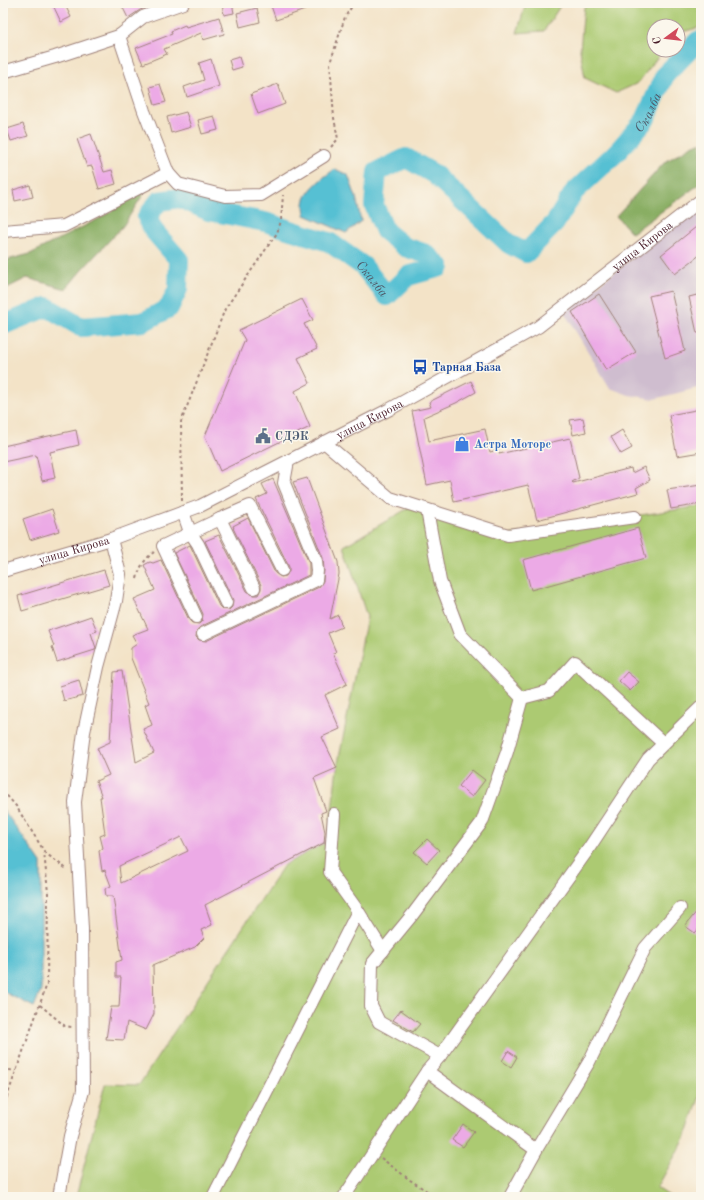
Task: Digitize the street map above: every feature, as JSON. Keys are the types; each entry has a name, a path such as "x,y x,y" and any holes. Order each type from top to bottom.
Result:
{"street":[{"path":"3,72 55,57 118,36 143,17 183,3"},
{"path":"118,36 144,111 168,173 178,184 225,196 261,195 285,182 324,156"},
{"path":"3,231 64,226 168,173"},
{"name":"улица Кирова","path":"3,571 111,539 200,506 390,409 538,327 701,200"},
{"path":"324,442 390,498 508,535 635,517"},
{"path":"204,634 316,580 316,561 284,483 288,461"},
{"path":"196,617 163,546 190,532 250,506 282,570"},
{"path":"427,510 440,581 460,634 522,698"},
{"path":"182,512 190,532 198,544 226,603"},
{"path":"220,519 254,588"},
{"path":"59,1197 70,1136 83,1091 82,929 75,802 84,732 98,667 116,601 120,574 111,539"},
{"path":"522,698 549,691 575,662 663,743"},
{"path":"440,1056 379,1022 371,1006 372,964 413,914 482,822 507,752 522,698"},
{"path":"344,1197 427,1072 587,851 648,759 701,707"},
{"path":"334,814 330,872 358,911 383,951"},
{"path":"510,1197 536,1150 589,1062 645,948 680,908"},
{"path":"213,1197 358,911"},
{"path":"427,1072 536,1150"}],"path":[{"path":"338,139 334,118 330,63 345,18 354,3"},
{"path":"182,512 180,422 225,309 277,233 281,221 285,182"},
{"path":"137,579 140,566 146,559 163,546"},
{"path":"3,791 16,806 44,851 60,862 79,880"},
{"path":"3,1108 48,984 48,893 44,851"},
{"path":"40,1005 65,1026 82,1029"},
{"path":"3,1068 16,1071"},
{"path":"373,1152 410,1180 436,1197"}],"shaded area":[{"path":"701,204 701,387 654,399 629,395 610,388 564,312"}],"green space":[{"path":"526,3 562,3 544,31 517,33"},
{"path":"594,3 701,3 701,27 686,31 686,18 646,18 646,58 657,58 638,83 616,93 585,78 580,50 584,7"},
{"path":"701,142 701,183 632,233 616,216 665,162"},
{"path":"146,190 123,226 66,289 27,278 3,290 3,261 30,254 100,218"},
{"path":"701,506 701,1093 686,1136 657,1188 671,1197 76,1197 105,1084 139,1085 284,865 328,841 337,768 367,617 344,546 410,507 508,535"}],"water":[{"path":"335,169 348,175 356,197 361,221 346,233 305,215 304,205 307,194 316,184"},
{"path":"3,809 41,863 41,990 34,1007 3,990"}],"building":[{"path":"52,3 64,3 71,17 61,22"},
{"path":"127,3 160,3 140,10 128,18 122,6"},
{"path":"222,3 232,3 234,13 224,15"},
{"path":"270,3 302,3 305,10 276,20"},
{"path":"257,8 260,22 240,27 237,13"},
{"path":"219,17 224,34 203,40 201,33 164,49 167,54 143,64 136,48 172,34 171,31 185,25 186,27"},
{"path":"239,57 242,67 232,70 229,60"},
{"path":"211,59 219,86 187,97 184,87 204,80 199,63"},
{"path":"160,84 166,102 155,105 150,87"},
{"path":"278,84 285,104 258,114 251,94"},
{"path":"186,112 191,127 171,133 167,117"},
{"path":"214,116 218,130 202,134 198,120"},
{"path":"23,124 28,136 11,141 7,129"},
{"path":"91,134 104,172 112,170 116,184 99,189 92,166 87,167 77,139"},
{"path":"30,185 33,197 15,201 13,190"},
{"path":"701,223 701,254 675,274 661,255"},
{"path":"671,291 685,351 665,358 649,296"},
{"path":"599,294 636,352 606,370 572,312"},
{"path":"701,294 701,333 697,333 689,297"},
{"path":"302,299 313,320 304,324 317,349 298,358 310,383 295,391 310,427 220,471 205,436 245,340 239,330"},
{"path":"471,381 476,392 456,403 424,417 429,441 485,429 490,452 498,450 499,454 570,438 579,478 572,482 573,483 631,468 632,473 644,467 650,480 636,488 638,493 537,520 528,485 454,502 450,480 427,485 412,411 431,407 429,402"},
{"path":"701,409 701,452 677,456 669,415"},
{"path":"583,418 586,432 573,435 570,420"},
{"path":"76,430 79,445 50,452 55,478 42,481 36,455 3,462 3,446"},
{"path":"622,430 632,448 621,454 611,437"},
{"path":"307,478 338,562 339,574 330,619 338,615 342,627 328,633 336,652 333,653 347,684 325,695 340,729 322,737 337,768 314,778 326,811 321,813 325,832 324,843 205,905 212,925 201,930 204,938 195,947 153,965 154,1014 146,1030 127,1022 124,1040 106,1039 111,1007 119,1007 121,977 116,977 116,962 122,960 113,896 106,896 105,889 111,886 105,870 102,871 99,851 103,848 100,836 105,834 100,797 102,797 96,781 109,775 97,748 110,742 114,672 122,671 136,762 154,753 143,729 152,725 145,705 149,703 131,658 131,648 137,644 132,635 148,629 134,599 155,590 144,565 161,560 189,620 192,623 199,624 202,621 203,614 174,553 190,545 219,606 222,609 229,610 232,607 233,600 205,541 219,535 247,591 253,595 258,595 261,585 233,526 248,518 275,573 281,577 286,576 289,571 289,567 256,499 267,494 262,484 273,479 309,563 309,575 200,627 197,630 196,637 199,640 206,641 319,587 323,581 323,558 293,482","holes":["181,837 188,851 121,883 119,866"]},
{"path":"701,485 701,504 671,509 667,490"},
{"path":"52,509 59,531 30,540 23,519"},
{"path":"638,528 646,558 531,590 523,560"},
{"path":"104,570 109,585 22,611 18,596"},
{"path":"91,616 97,631 91,633 96,648 95,650 57,662 52,647 54,646 48,631"},
{"path":"627,672 639,682 630,691 619,681"},
{"path":"79,680 83,696 64,701 60,686"},
{"path":"472,770 485,780 472,797 459,786"},
{"path":"427,839 439,850 427,863 414,852"},
{"path":"701,906 701,926 695,933 685,926"},
{"path":"401,1010 420,1024 413,1032 393,1020"},
{"path":"508,1051 517,1057 511,1067 502,1061"},
{"path":"463,1124 474,1132 463,1147 452,1140"}],"waterway":[{"name":"Скалба","path":"3,325 47,307 81,327 143,322 169,308 178,289 179,260 154,231 147,217 159,201 180,198 209,211 265,222 329,242 363,266 387,296 408,276 440,267 426,254 405,247 385,231 374,205 377,172 406,158 434,174 509,244 526,253 555,223 574,192 617,152 645,120 665,75 698,41 701,40"}],"place":[{"name":"Тарная База","path":"420,367"},
{"name":"СДЭК","path":"263,436"},
{"name":"Астра Моторс","path":"462,444"}]}
